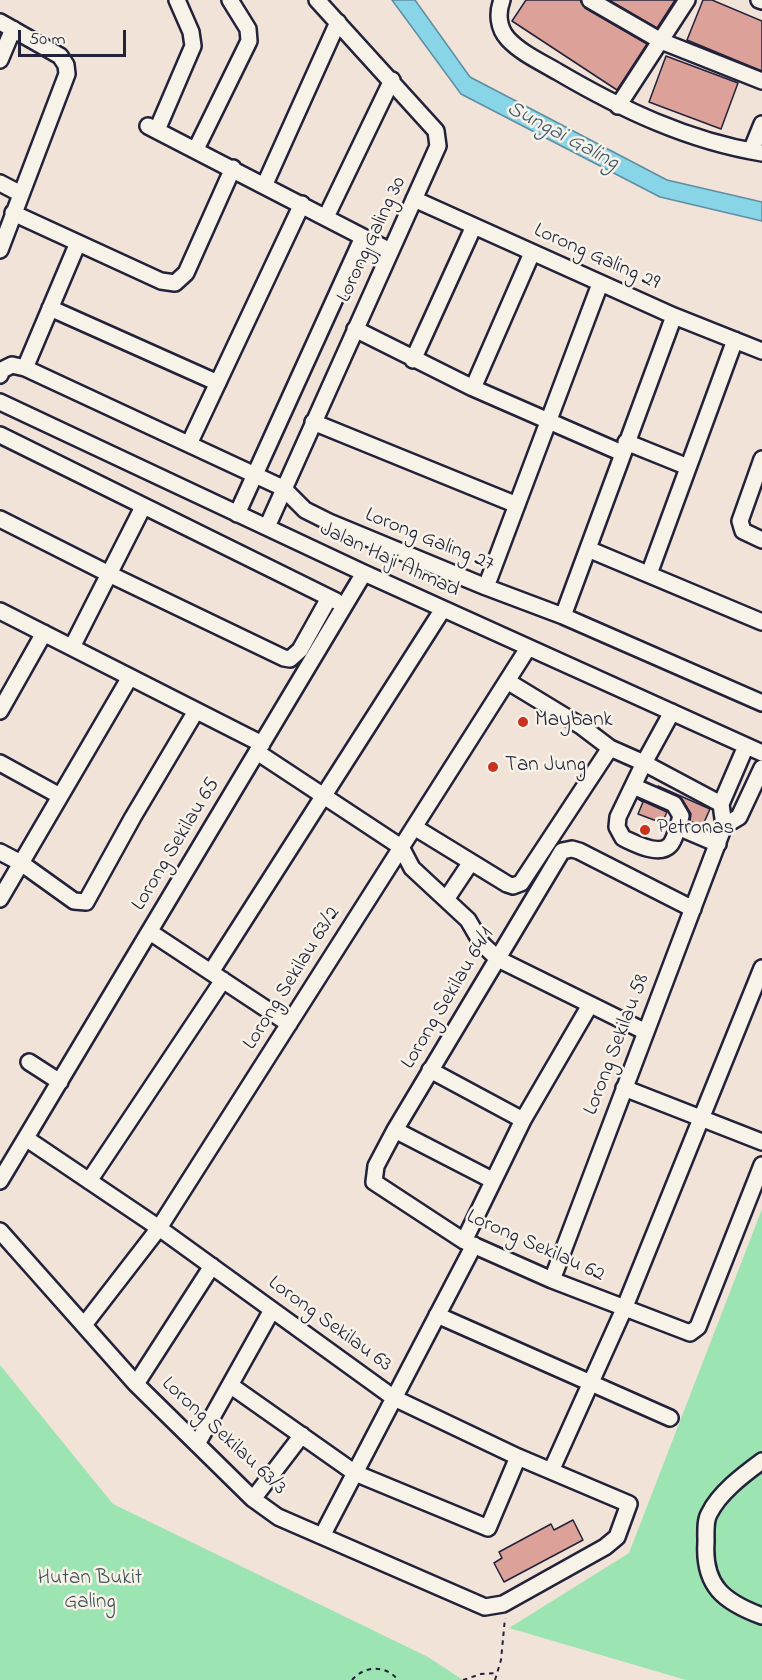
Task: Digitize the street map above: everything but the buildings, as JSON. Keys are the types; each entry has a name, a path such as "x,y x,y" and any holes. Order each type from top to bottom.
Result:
{"street":[{"path":"177,0 191,32 192,46 152,128 265,184 390,251"},
{"path":"196,149 249,42 248,29 230,0"},
{"name":"Lorong Galing 30","path":"267,527 434,158 438,138 436,131 392,80 317,0"},
{"path":"502,0 498,19 507,38 525,53 618,106 691,135 757,152 762,124"},
{"path":"590,0 661,41 762,81"},
{"path":"618,106 687,0"},
{"path":"265,184 338,22"},
{"path":"0,60 6,26 60,56 66,65 64,84 0,250"},
{"path":"326,217 392,80"},
{"path":"13,213 77,244 168,283 180,280 233,168"},
{"path":"0,183 21,194"},
{"name":"Lorong Galing 29","path":"414,199 600,284 762,351"},
{"path":"189,444 302,204"},
{"path":"413,360 474,226"},
{"name":"Lorong Galing 30","path":"237,513 363,237"},
{"path":"0,375 3,370 12,365 25,368 77,244"},
{"path":"473,388 532,254"},
{"path":"486,587 600,284"},
{"path":"50,308 218,383"},
{"path":"674,316 563,616 761,700"},
{"path":"355,329 413,360 548,422 624,448 688,466"},
{"path":"649,574 735,340"},
{"name":"Lorong Galing 27","path":"25,368 283,488 305,510 328,522 563,616"},
{"name":"Jalan Haji Ahmad","path":"0,402 364,573 762,753"},
{"path":"313,422 417,467 517,505"},
{"path":"0,435 345,605"},
{"path":"762,459 740,521 743,531 762,540"},
{"path":"72,647 143,507"},
{"path":"0,519 109,574 290,658 300,650 329,598"},
{"path":"588,549 762,621"},
{"name":"Lorong Sekilau 65","path":"27,1139 364,573"},
{"path":"88,1181 217,976 323,795 443,609"},
{"path":"0,611 196,711 260,748 323,795 401,847 412,867 468,920 482,944 498,959 646,1032"},
{"path":"0,711 44,633"},
{"name":"Lorong Sekilau 63/2","path":"84,1325 159,1228 528,648"},
{"path":"0,898 130,677"},
{"path":"507,681 581,726 610,748 722,804"},
{"path":"0,852 21,863 74,901 86,902 196,711"},
{"path":"633,786 674,804 681,816 671,845 665,849 655,850 623,838 617,826 618,817 644,763 672,712"},
{"name":"Lorong Sekilau 58","path":"552,1280 718,844 724,826 722,804 746,746"},
{"path":"414,827 507,884 513,886 521,883 610,748"},
{"path":"0,764 60,796"},
{"name":"Lorong Sekilau 58","path":"724,826 739,817 755,799 762,768"},
{"path":"678,827 718,844"},
{"name":"Lorong Sekilau 64/1","path":"374,1175 395,1130 430,1070 566,849 579,851 693,909"},
{"path":"447,898 471,862"},
{"path":"150,932 289,1024"},
{"path":"551,1471 624,1309 762,969"},
{"path":"322,1536 437,1315 469,1243 492,1180 590,1005"},
{"path":"29,1062 60,1083"},
{"path":"430,1070 524,1120"},
{"path":"624,1089 762,1142"},
{"path":"395,1130 492,1180"},
{"path":"0,1181 27,1139"},
{"name":"Lorong Sekilau 63","path":"27,1139 159,1228 394,1398 551,1471 629,1504 613,1542 503,1604"},
{"name":"Lorong Sekilau 62","path":"374,1175 374,1182 381,1188 469,1243 624,1309 684,1332 695,1332 762,1165"},
{"name":"Lorong Sekilau 63/3","path":"0,1231 136,1384 253,1499 278,1517 485,1607 503,1604"},
{"path":"136,1384 212,1266"},
{"path":"197,1444 272,1310"},
{"path":"437,1315 670,1418"},
{"path":"230,1385 355,1473 488,1528 518,1456"},
{"path":"253,1499 302,1435"},
{"path":"762,1461 730,1488 707,1516 705,1550 712,1580 724,1598 733,1605 762,1616"}],"path":[{"path":"495,1680 501,1660 505,1617 503,1604"},
{"path":"352,1680 358,1672 377,1668 391,1671 398,1680"},
{"path":"463,1680 481,1674 497,1673"}],"green space":[{"path":"762,1209 762,1680 686,1680 509,1628 629,1553"},
{"name":"Hutan Bukit Galing","path":"0,1365 113,1504 428,1657 463,1680 0,1680"}],"water":[{"name":"Sungai Galing","path":"392,0 415,0 470,77 667,180 762,202 762,221 660,197 461,94"}],"place":[{"name":"Maybank","path":"523,722"},
{"name":"Tan Jung","path":"493,767"},
{"name":"Petronas","path":"645,830"}]}
